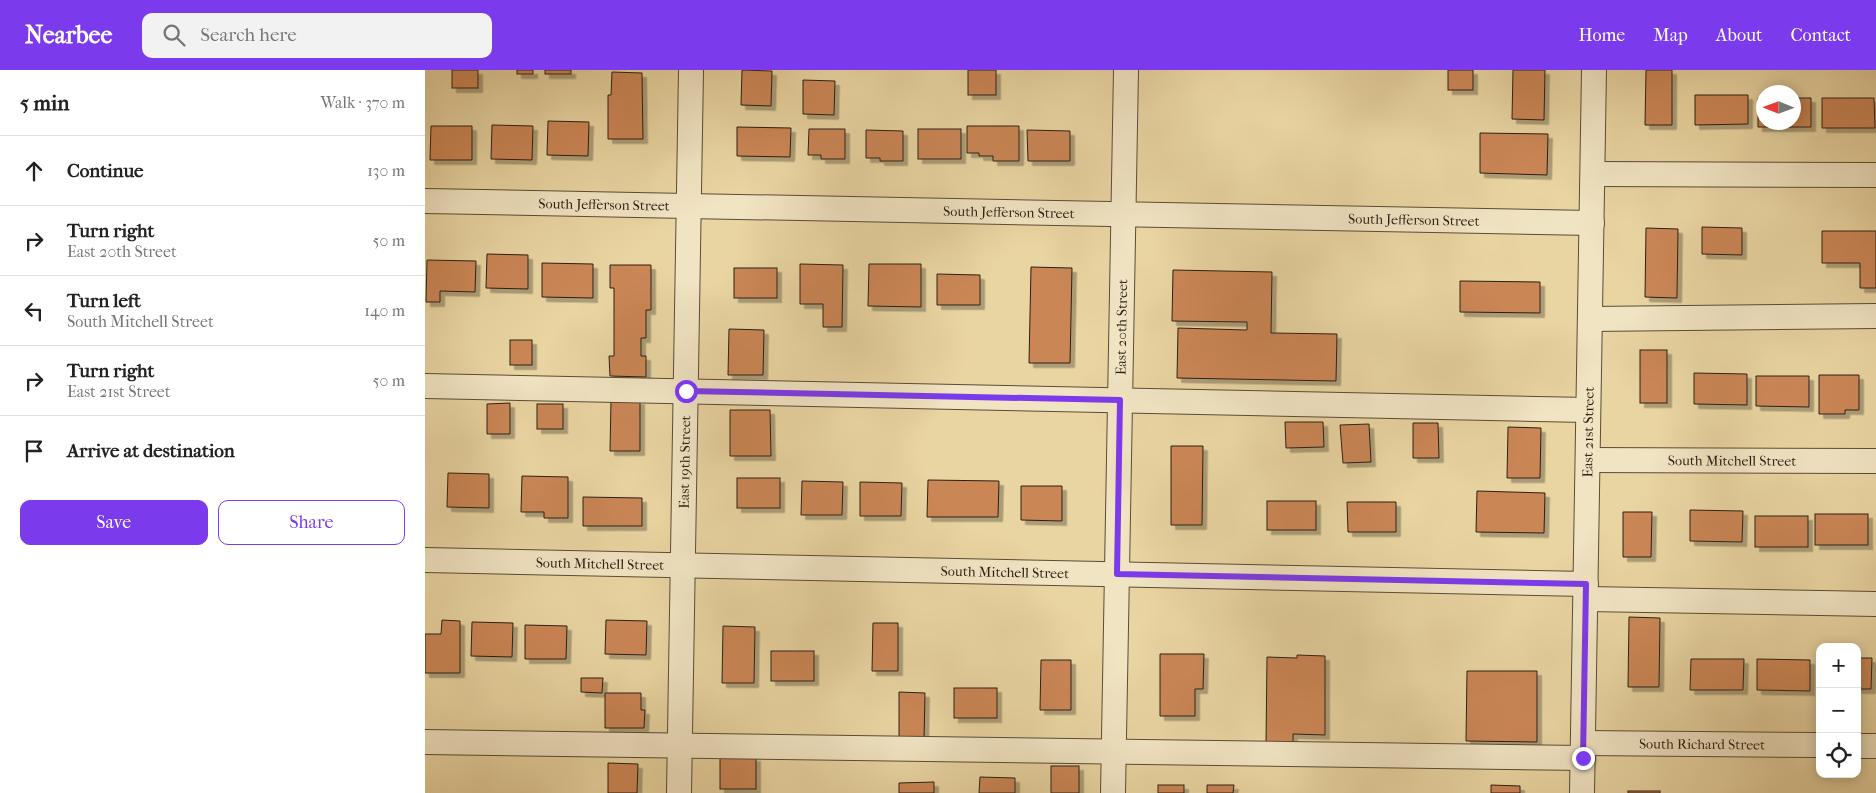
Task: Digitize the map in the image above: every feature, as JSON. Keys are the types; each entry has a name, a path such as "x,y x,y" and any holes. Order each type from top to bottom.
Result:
{"street":[{"name":"East 19th Street","path":"679,793 691,70"},
{"name":"East 20th Street","path":"1113,793 1126,70"},
{"name":"East 21st Street","path":"1582,793 1594,70"},
{"path":"1593,174 1876,175"},
{"name":"South Jefferson Street","path":"425,201 1592,223"},
{"path":"1590,319 1876,316"},
{"path":"425,386 1589,410"},
{"name":"South Mitchell Street","path":"1588,460 1876,462"},
{"name":"South Mitchell Street","path":"425,560 1117,574 1876,604"},
{"name":"South Richard Street","path":"425,742 1114,752 1583,751 1816,745"},
{"path":"1861,746 1876,746"}],"building":[{"path":"452,70 478,70 478,88 452,88"},
{"path":"517,70 533,70 533,74 517,74"},
{"path":"545,70 571,70 571,74 545,74"},
{"path":"742,70 772,71 771,106 741,105"},
{"path":"968,70 996,70 996,95 968,95"},
{"path":"1448,70 1473,70 1473,90 1448,90"},
{"path":"1513,70 1545,70 1544,120 1512,119"},
{"path":"1646,70 1672,70 1672,125 1645,125"},
{"path":"612,72 642,73 643,139 608,139 608,95 611,95"},
{"path":"803,80 835,81 834,115 803,114"},
{"path":"1695,95 1748,95 1748,124 1695,125"},
{"path":"1801,98 1811,98 1811,127 1801,127"},
{"path":"1822,98 1874,98 1875,128 1822,128"},
{"path":"548,121 589,122 588,156 547,155"},
{"path":"492,125 533,126 532,160 491,159"},
{"path":"431,126 472,126 472,160 430,160"},
{"path":"967,126 1019,126 1019,161 993,161 993,156 979,156 979,153 967,153"},
{"path":"737,127 791,128 790,157 737,156"},
{"path":"809,129 845,129 845,159 821,159 821,155 808,155"},
{"path":"918,129 961,129 961,159 918,159"},
{"path":"866,130 903,131 903,161 880,161 880,158 866,158"},
{"path":"1027,130 1070,131 1070,161 1028,161"},
{"path":"1480,133 1548,134 1547,175 1480,173"},
{"path":"1702,227 1742,228 1742,255 1702,254"},
{"path":"1646,228 1678,229 1677,298 1645,297"},
{"path":"1822,231 1876,231 1876,288 1860,288 1860,263 1822,263"},
{"path":"487,254 528,255 528,289 486,288"},
{"path":"427,260 476,261 475,292 440,291 440,302 426,302"},
{"path":"542,263 593,264 593,298 542,297"},
{"path":"800,264 843,265 842,327 823,327 823,304 800,304"},
{"path":"869,264 921,264 921,307 868,306"},
{"path":"610,265 651,265 651,310 646,310 646,338 641,338 641,356 646,356 646,377 610,376 609,356 614,356 614,288 610,288"},
{"path":"1031,267 1072,268 1070,363 1029,363"},
{"path":"734,268 777,268 777,298 734,298"},
{"path":"1173,270 1272,272 1271,333 1337,334 1336,381 1177,378 1178,328 1247,330 1247,322 1172,321"},
{"path":"937,274 980,275 980,305 937,305"},
{"path":"1460,281 1540,282 1540,313 1460,312"},
{"path":"729,329 764,330 763,375 728,375"},
{"path":"510,340 532,340 532,365 510,365"},
{"path":"1640,350 1667,350 1667,403 1640,403"},
{"path":"1694,373 1747,374 1747,405 1694,404"},
{"path":"1819,375 1859,375 1859,410 1845,410 1845,414 1819,414"},
{"path":"1756,376 1809,376 1809,407 1756,406"},
{"path":"611,400 640,400 640,451 610,451"},
{"path":"510,403 510,434 487,434 487,404"},
{"path":"537,404 563,404 563,429 537,429"},
{"path":"730,410 770,410 771,456 730,456"},
{"path":"1285,422 1323,422 1324,447 1286,448"},
{"path":"1413,423 1438,423 1439,458 1413,458"},
{"path":"1369,424 1371,462 1343,463 1340,425"},
{"path":"1508,427 1541,428 1540,478 1507,478"},
{"path":"1171,446 1203,446 1202,525 1171,525"},
{"path":"448,473 489,474 489,508 447,507"},
{"path":"522,476 568,477 568,518 544,518 544,512 521,512"},
{"path":"737,478 780,478 780,508 737,508"},
{"path":"928,480 999,481 998,517 927,517"},
{"path":"802,481 843,482 842,515 801,515"},
{"path":"860,482 902,483 901,516 860,516"},
{"path":"1021,486 1062,486 1062,521 1021,520"},
{"path":"1477,491 1545,493 1544,533 1476,532"},
{"path":"583,497 642,498 642,526 583,526"},
{"path":"1267,501 1316,501 1316,530 1267,530"},
{"path":"1347,502 1396,502 1396,532 1348,532"},
{"path":"1690,510 1743,511 1742,542 1690,541"},
{"path":"1623,512 1652,512 1651,557 1623,557"},
{"path":"1815,514 1868,514 1868,545 1815,545"},
{"path":"1755,516 1808,516 1808,547 1755,547"},
{"path":"1629,617 1660,618 1659,687 1628,687"},
{"path":"442,620 460,621 460,673 425,673 425,634 441,634"},
{"path":"606,620 647,621 646,655 605,654"},
{"path":"472,622 513,623 512,657 471,656"},
{"path":"873,623 898,623 898,671 872,671"},
{"path":"525,625 567,626 566,659 525,659"},
{"path":"723,626 755,627 754,683 722,683"},
{"path":"771,651 814,651 814,681 771,681"},
{"path":"1160,654 1204,654 1203,689 1195,689 1195,716 1160,716"},
{"path":"1297,655 1325,656 1325,735 1293,734 1293,745 1266,744 1267,657 1297,658"},
{"path":"1861,658 1872,658 1871,689 1861,689"},
{"path":"1691,659 1744,659 1743,690 1690,690"},
{"path":"1757,659 1810,660 1810,691 1757,690"},
{"path":"1041,660 1071,660 1071,710 1040,710"},
{"path":"1467,671 1537,671 1537,742 1466,741"},
{"path":"581,678 603,678 602,693 581,692"},
{"path":"954,688 997,688 997,718 954,718"},
{"path":"899,692 925,693 924,741 899,741"},
{"path":"605,693 641,693 641,710 645,710 644,728 605,728"},
{"path":"720,757 756,757 756,789 720,789"},
{"path":"608,763 638,764 637,793 608,793"},
{"path":"1051,766 1079,766 1079,793 1051,793"},
{"path":"980,777 1015,778 1015,793 979,793"},
{"path":"934,782 934,793 899,793 899,783"},
{"path":"1158,785 1184,785 1184,793 1158,793"},
{"path":"1207,785 1234,785 1233,793 1207,793"},
{"path":"1491,785 1520,786 1520,793 1491,793"},
{"path":"1628,791 1660,791 1660,793 1628,793"}],"route":[{"path":"686,391 1120,400 1117,574 1586,584 1583,758"}]}
